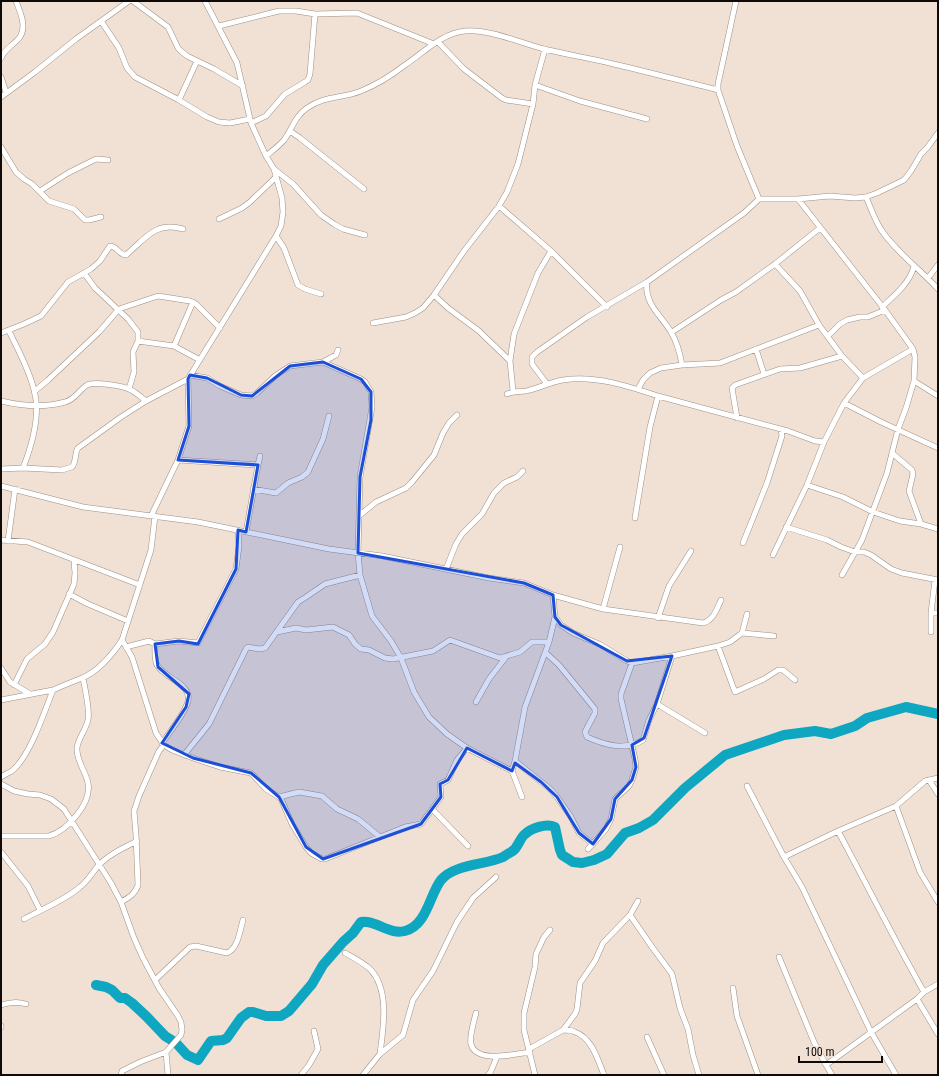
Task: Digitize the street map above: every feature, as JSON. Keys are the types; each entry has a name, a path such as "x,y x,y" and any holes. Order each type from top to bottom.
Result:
{"street":[{"path":"1,58 4,52 20,37 22,31 22,16 16,1"},
{"path":"1,96 129,1"},
{"path":"133,1 168,27 178,48 187,56 214,69 243,86"},
{"path":"1,469 23,468 62,470 72,467 75,462 76,450 78,448 146,401 189,377 281,226 283,212 282,198 274,169 266,156 251,121 237,63 205,1"},
{"path":"736,1 718,90 737,146 759,199"},
{"path":"219,26 279,11 296,11 315,14 357,13 436,43 464,69 502,98 506,100 533,104"},
{"path":"101,21 119,48 127,68 135,77 179,100 207,118 219,122 230,123 251,121 266,116 284,94 308,80 310,74 315,14"},
{"path":"266,156 284,141 296,119 315,102 329,97 361,91 380,82 436,43 451,35 463,31 475,31 504,37 545,49 618,64 718,90"},
{"path":"373,323 406,317 415,313 434,295 464,251 499,206 507,192 518,164 533,104 535,85 545,49"},
{"path":"179,100 197,61"},
{"path":"1,78 6,92"},
{"path":"535,85 580,101 646,119"},
{"path":"290,131 364,190"},
{"path":"547,384 532,364 532,357 557,337 587,317 607,307 646,282 744,213 759,199 798,199 830,196 855,198 866,197 877,193 904,180 922,153 938,133"},
{"path":"1,147 16,172 40,191 49,201 74,209 85,220 101,217"},
{"path":"40,191 68,173 96,159 108,160"},
{"path":"274,169 293,184 321,215 343,229 365,235"},
{"path":"219,219 242,208 276,177"},
{"path":"866,197 877,223 883,232 896,248 938,289"},
{"path":"798,199 884,308 913,349 915,357 914,381 898,429 887,473 862,540 842,575"},
{"path":"499,206 551,251 607,307"},
{"path":"1,333 9,331 41,316 68,282 84,273 100,261 110,246 115,247 122,254 126,255 155,230 162,227 175,227 183,229"},
{"path":"672,332 726,296 736,292 775,264 820,228"},
{"path":"276,236 284,248 298,284 305,289 321,294"},
{"path":"513,391 510,360 514,334 538,273 551,251"},
{"path":"775,264 801,293 819,325 842,356 863,378"},
{"path":"928,278 938,265"},
{"path":"828,336 840,324 847,320 868,317 884,308 900,289 912,272 914,266"},
{"path":"84,273 95,288 134,326 138,332 138,341 133,352 134,372 129,389"},
{"path":"646,282 648,299 672,332 679,350 682,365"},
{"path":"434,295 478,331 510,360"},
{"path":"35,391 99,332 118,310 158,296 193,302 220,328"},
{"path":"174,346 193,302"},
{"path":"638,389 643,380 650,373 661,368 682,365 717,364 819,325"},
{"path":"9,331 24,362 35,391 37,406 34,438 23,468"},
{"path":"138,341 174,346 200,360"},
{"path":"756,349 764,374"},
{"path":"773,555 807,485 824,442 844,403 863,378 913,349"},
{"path":"189,377 207,378 220,386 241,395 252,396 275,376 290,366 323,362 336,355 338,350"},
{"path":"737,418 732,388 733,386 780,369 800,368 842,356"},
{"path":"323,362 361,379 365,382 371,392 372,407 360,477 358,553 360,575 372,616 391,641 401,658 414,692 429,717 447,734 467,748 512,771"},
{"path":"1,700 53,690 83,678 102,664 114,652 122,640 151,550 153,516 178,460 189,426 189,377"},
{"path":"507,394 513,391 528,391 562,380 590,379 638,389 658,396 788,431 815,441 824,442"},
{"path":"914,381 938,396"},
{"path":"1,401 23,406 37,406 65,402 70,400 84,387 95,382 129,389 146,401"},
{"path":"635,518 650,427 658,396"},
{"path":"844,403 938,448"},
{"path":"360,515 376,502 406,488 412,482 434,454 443,433 449,423 457,415"},
{"path":"253,489 276,493 288,483 306,474 323,439 329,416"},
{"path":"743,543 767,483 782,436 781,429"},
{"path":"782,436 788,431"},
{"path":"892,453 912,470 910,491 921,524"},
{"path":"246,532 260,456"},
{"path":"178,460 258,465"},
{"path":"446,569 456,544 462,534 482,514 494,493 504,483 524,471"},
{"path":"807,485 843,497 873,512 900,521 938,528"},
{"path":"1,486 83,507 198,522 329,549 382,556 524,583 553,595 603,609 658,618 703,623 707,622 711,619 721,600"},
{"path":"8,541 15,489"},
{"path":"786,527 827,540 855,552 864,552 891,569 902,573 936,580 931,612 931,632"},
{"path":"126,647 149,641 154,644 179,641 198,643 236,569 239,546 238,530"},
{"path":"1,540 28,542 140,585"},
{"path":"603,609 620,547"},
{"path":"658,618 668,586 691,551"},
{"path":"14,685 27,659 45,644 53,632 74,584 74,560"},
{"path":"184,755 209,724 246,649 248,647 263,649 298,602 325,584 360,575"},
{"path":"69,594 128,621"},
{"path":"522,797 512,771 525,707 550,642 555,617 553,595"},
{"path":"931,612 938,613"},
{"path":"555,617 561,625 573,633 598,644 632,663 672,656 730,642 742,633 747,614"},
{"path":"277,632 296,628 306,630 333,627 349,635 355,644 361,649 369,650 385,658 393,659 433,652 450,640 500,658 520,652 532,642 550,642"},
{"path":"742,633 774,636"},
{"path":"122,640 132,658 156,733 163,744 184,755 220,767 251,773 266,789 279,797 284,804 292,824 306,847 311,853 322,859 360,846 405,827 421,824 442,797 440,783 448,780 457,760 467,748"},
{"path":"121,902 132,897 136,892 138,885 137,841 134,812 139,796 159,751 186,707 189,694 187,689 166,675 158,667 154,644"},
{"path":"718,646 735,692 764,680 778,670 783,670 795,680"},
{"path":"546,653 559,665 594,709 595,713 585,732 587,737 608,745 632,745 644,738 649,720 658,704 672,656"},
{"path":"476,702 489,680 506,657"},
{"path":"588,849 606,829 611,819 615,799 629,786 636,767 621,694 632,663"},
{"path":"1,668 7,678 14,685 30,694"},
{"path":"1,836 49,836 63,830 73,821 85,800 88,790 88,782 77,751 89,718 83,678"},
{"path":"1,777 12,770 22,759 31,742 53,690"},
{"path":"658,704 705,733"},
{"path":"515,761 550,789 571,817 579,833 593,844"},
{"path":"784,857 838,831 896,806 925,781 938,778"},
{"path":"929,780 938,794"},
{"path":"1,784 14,791 40,795 51,799 64,809 73,821 121,902 134,938 155,980 181,1022 182,1030 176,1042 166,1052 129,1067 122,1071 121,1075"},
{"path":"747,786 802,888 871,1032 896,1075"},
{"path":"279,797 299,792 320,795 337,808 358,819 380,837"},
{"path":"896,806 920,872 938,902"},
{"path":"432,809 468,846"},
{"path":"838,831 867,884 893,937 924,992"},
{"path":"24,920 40,910 58,902 81,887 99,865 120,849 137,841"},
{"path":"1,852 28,886 40,910"},
{"path":"363,1075 380,1054 403,1035 413,1000 433,972 457,922 473,898 496,877"},
{"path":"476,1013 471,1045 481,1054 497,1057 529,1051 563,1030 575,1014 580,984 595,961 603,943 630,915 638,901"},
{"path":"630,915 672,974 680,1008 688,1029 699,1075"},
{"path":"155,980 190,947 196,946 228,953 230,952 234,948 243,920"},
{"path":"535,1075 524,1030 524,1012 535,967 536,954 539,946 550,930"},
{"path":"345,953 370,969 377,978 381,990 384,1015 380,1054"},
{"path":"779,957 814,1042 832,1075"},
{"path":"826,1065 917,999 924,992 938,984"},
{"path":"733,988 737,1016 758,1075"},
{"path":"917,999 938,1034"},
{"path":"1,1005 10,1002 26,1004"},
{"path":"563,1030 574,1031 580,1034 590,1044 604,1075"},
{"path":"301,1075 309,1065 318,1049 314,1031"},
{"path":"647,1037 664,1075"},
{"path":"166,1052 168,1075"},
{"path":"488,1075 497,1057"}],"highlighted area":[{"path":"323,362 361,379 371,392 371,420 360,477 358,553 524,583 553,595 555,617 561,625 627,661 672,656 644,738 632,745 636,767 632,780 615,799 611,819 593,844 579,833 557,797 541,782 515,763 512,771 467,748 448,780 440,784 441,797 421,824 323,859 306,847 279,797 251,773 193,758 162,743 186,707 189,694 158,667 155,644 179,641 198,644 236,569 238,530 246,532 258,465 178,460 189,426 188,379 190,375 207,378 241,395 252,396 290,366"}],"waterway":[{"path":"177,1044 187,1055 198,1060 211,1041 223,1040 227,1038 241,1018 249,1012 266,1016 281,1016 289,1011 312,984 323,965 353,933 361,922 372,923 399,932 412,928 423,916 441,880 447,875 462,868 503,857 517,847 521,838 527,832 535,828 543,826 555,827 562,855 573,862 582,863 594,860 607,854 625,833 639,828 653,820 685,788 725,755 784,735 815,731 831,734 855,726 867,718 906,707 938,714"},
{"path":"96,985 106,987 112,990 120,998 125,998 132,1003 165,1036 173,1041"}]}
